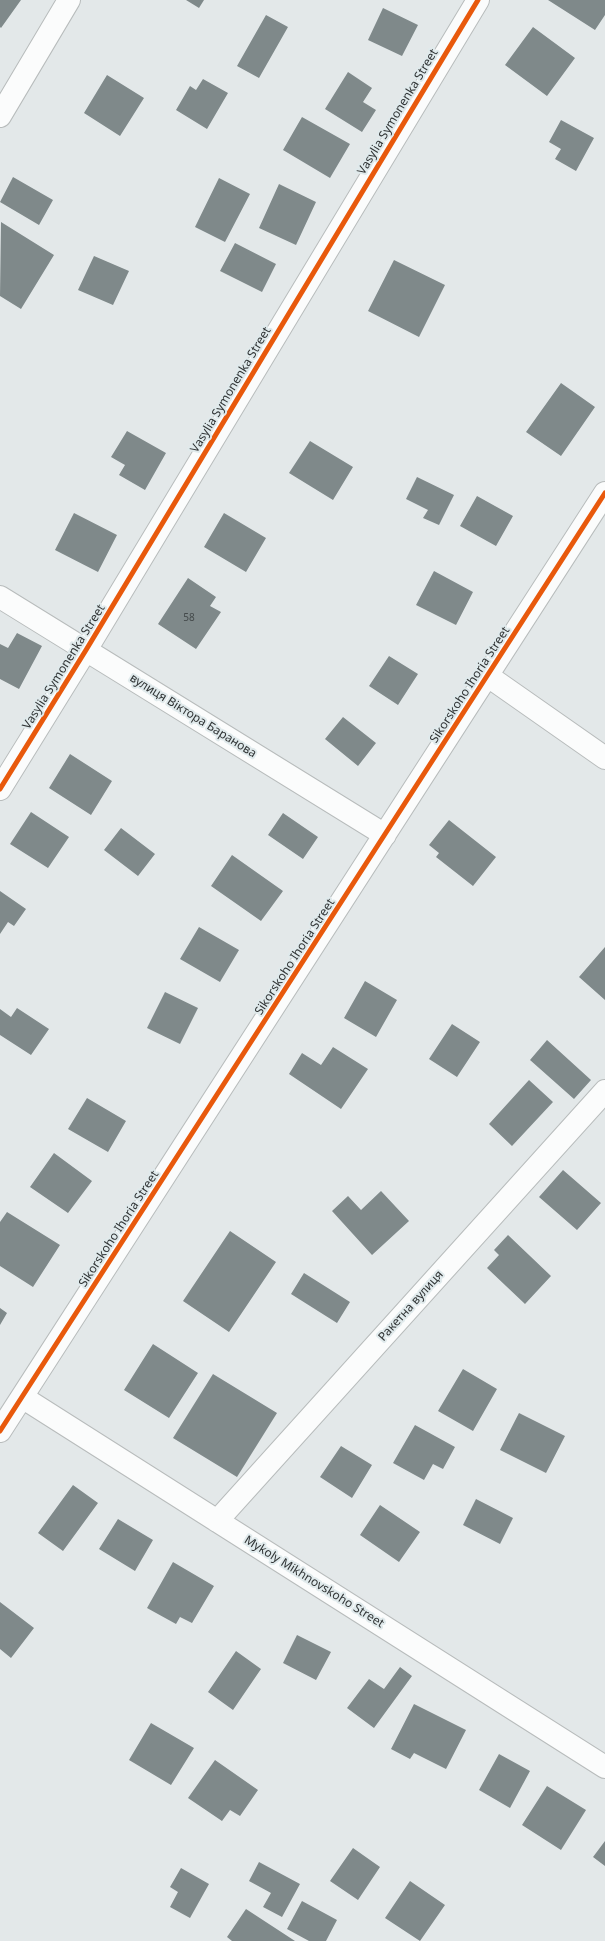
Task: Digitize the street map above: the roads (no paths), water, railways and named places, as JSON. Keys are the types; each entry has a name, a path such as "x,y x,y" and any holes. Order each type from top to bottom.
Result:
{"street":[{"path":"0,116 70,0"},
{"name":"Vasylia Symonenka Street","path":"0,789 86,650 478,0"},
{"name":"Sikorskoho Ihoria Street","path":"0,1431 605,493"},
{"name":"вулиця Віктора Баранова","path":"0,597 385,835"},
{"path":"488,676 605,758"},
{"name":"Ракетна вулиця","path":"217,1521 605,1091"},
{"name":"Mykoly Mikhnovskoho Street","path":"22,1397 605,1767"}]}
